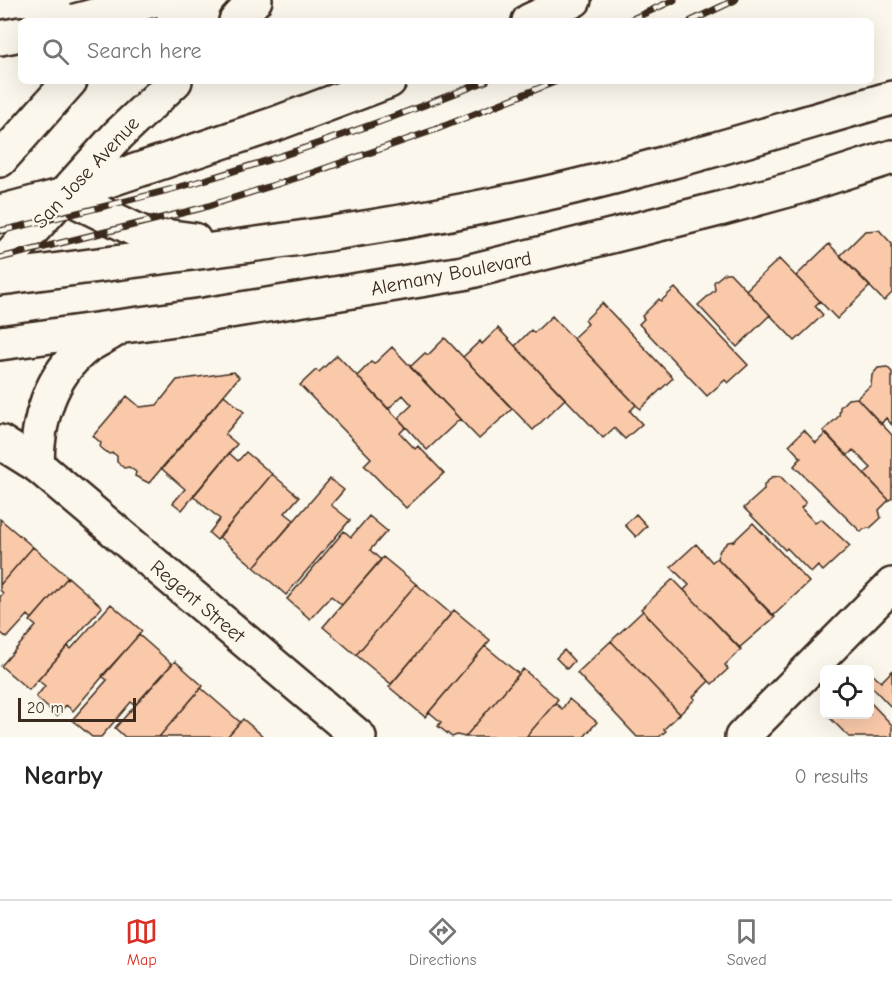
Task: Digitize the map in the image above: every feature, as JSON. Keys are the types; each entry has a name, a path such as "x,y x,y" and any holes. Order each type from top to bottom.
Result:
{"main road":[{"path":"126,18 142,0"},
{"path":"86,18 153,0"},
{"path":"239,18 255,0"},
{"path":"535,18 574,0"},
{"path":"0,38 18,35"},
{"path":"0,160 67,84"},
{"name":"San Jose Avenue","path":"0,266 118,135 172,84"},
{"path":"0,212 64,195 275,124 381,84"},
{"path":"0,278 364,228 525,198 705,153 892,98"},
{"name":"Alemany Boulevard","path":"0,343 313,299 463,273 719,209 799,187 892,157"},
{"path":"64,195 142,233 233,246"},
{"path":"37,465 38,432 49,397 58,380 70,361 88,346 122,326"},
{"name":"Regent Street","path":"0,442 37,465 358,737"},
{"path":"742,737 892,585"}],"building":[{"path":"879,230 892,244 892,293 884,301 840,256 865,231"},
{"path":"829,244 870,286 837,319 796,276"},
{"path":"779,259 820,301 815,306 823,315 795,341 746,290"},
{"path":"725,273 730,273 770,315 737,347 698,305 715,290 714,282"},
{"path":"675,288 748,365 728,383 725,380 707,396 639,324 644,319 642,316 659,299 661,301"},
{"path":"602,303 673,378 640,409 573,338 588,324 585,320"},
{"path":"552,316 636,405 630,411 642,424 625,439 614,428 603,438 515,346 531,330 534,333"},
{"path":"498,328 565,399 533,430 463,357 480,341 482,344"},
{"path":"445,338 512,409 479,439 410,367 425,353 428,355"},
{"path":"392,347 460,419 427,450 398,418 412,405 403,395 388,409 357,376 371,362 374,364"},
{"path":"337,355 406,427 400,433 415,449 418,446 444,473 406,508 364,465 371,458 300,385 316,370 319,372"},
{"path":"887,367 892,372 892,425 886,418 881,424 857,398 871,385 872,375 878,368"},
{"path":"234,372 239,377 149,483 135,476 136,472 129,467 124,468 117,462 117,456 113,453 109,454 100,447 101,443 93,436 127,396 140,407 157,405 177,380"},
{"path":"224,395 244,412 225,434 237,444 182,510 173,503 185,489 162,469"},
{"path":"857,398 892,435 892,498 889,500 864,474 871,468 853,450 847,456 823,431 839,416 840,407 848,399"},
{"path":"804,430 816,443 826,433 889,500 879,510 881,518 870,528 861,532 794,466 801,458 789,445"},
{"path":"246,452 272,474 217,540 209,533 220,519 193,496 229,453 238,461"},
{"path":"272,474 299,497 285,513 294,520 254,567 219,537"},
{"path":"780,476 806,503 801,508 815,523 821,519 850,546 823,571 818,566 811,573 744,508 764,490 764,485 772,477"},
{"path":"330,479 344,490 331,505 350,520 286,595 254,567"},
{"path":"636,514 647,526 636,537 625,525"},
{"path":"369,516 387,531 370,550 381,560 342,605 331,596 310,619 287,599 344,531 351,537"},
{"path":"0,519 33,547 0,585"},
{"path":"753,523 809,582 773,616 717,558 720,550 728,542 734,541"},
{"path":"696,544 712,562 717,558 775,617 739,648 684,590 689,585 671,567"},
{"path":"33,547 68,577 32,619 28,615 7,638 0,632 0,597 3,593 0,585"},
{"path":"383,557 416,584 356,655 323,627"},
{"path":"68,577 102,607 29,690 1,666 36,626 30,621"},
{"path":"673,579 741,649 725,665 728,669 712,684 641,609"},
{"path":"416,584 451,614 391,684 356,655"},
{"path":"111,604 142,631 73,711 66,705 57,716 36,697 45,686 38,680 68,646 71,649"},
{"path":"454,610 490,640 425,717 389,687"},
{"path":"643,611 709,681 680,714 611,641"},
{"path":"139,635 172,664 135,705 131,702 101,737 92,737 72,720 107,680 102,676"},
{"path":"611,641 680,714 659,737 637,737 577,673"},
{"path":"485,646 519,674 465,737 457,735 452,737 438,726 441,722 429,712"},
{"path":"564,650 574,661 567,669 556,658"},
{"path":"175,661 203,686 159,737 125,737 115,728"},
{"path":"523,669 558,699 526,737 465,737"},
{"path":"892,671 892,708 874,689 874,676 881,682"},
{"path":"201,688 240,722 227,737 159,737"},
{"path":"569,699 597,722 584,737 526,737 555,703 562,709"},
{"path":"874,706 892,725 892,737 849,737 831,719 874,719"},
{"path":"243,719 264,737 227,737"}],"railway":[{"path":"635,18 674,0"},
{"path":"697,18 735,0"},
{"path":"0,231 146,196 231,172 342,135 478,84"},
{"path":"0,258 202,208 312,173 437,129 550,84"}]}
